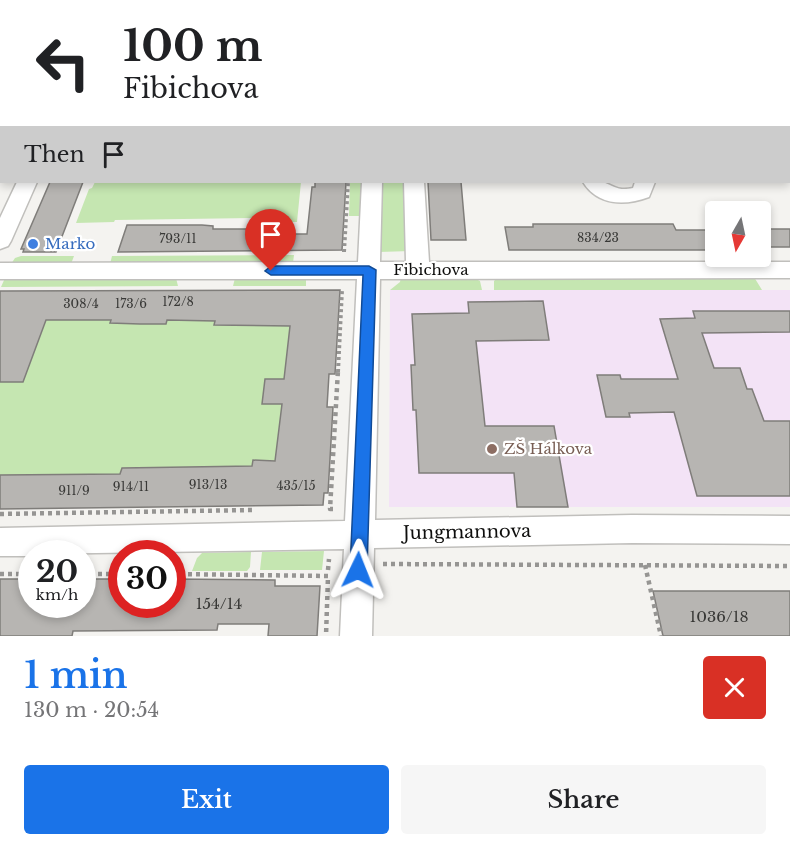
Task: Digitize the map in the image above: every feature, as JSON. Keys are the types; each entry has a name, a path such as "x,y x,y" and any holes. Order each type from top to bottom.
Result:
{"street":[{"path":"0,241 27,183"},
{"path":"356,636 372,183"},
{"path":"414,183 418,270"},
{"path":"594,183 597,189 604,193 628,196 642,192 645,183"},
{"name":"Fibichova","path":"0,271 790,270"},
{"name":"Jungmannova","path":"0,542 360,533 632,529 790,530"}],"path":[{"path":"344,253 348,183"},
{"path":"330,509 343,292 337,287"},
{"path":"318,509 340,509"},
{"path":"0,514 259,510"},
{"path":"382,571 382,564 790,566"},
{"path":"645,565 661,636"},
{"path":"0,574 18,574"},
{"path":"186,574 328,576 326,636"}],"shaded area":[{"path":"390,290 790,290 790,507 389,507"}],"green space":[{"path":"94,183 301,183 297,222 272,222 267,251 252,250 256,230 250,229 252,218 115,220 114,222 76,223 89,189"},
{"path":"350,183 362,183 361,216 349,216"},
{"path":"379,183 410,183 411,251 379,252"},
{"path":"294,255 293,263 110,264 112,256"},
{"path":"74,256 71,264 11,264 15,258"},
{"path":"401,277 472,277 480,281 482,290 390,290 400,282"},
{"path":"568,277 569,279 593,279 593,277 754,277 762,290 494,290 496,279"},
{"path":"5,278 176,278 178,286 1,287"},
{"path":"235,278 306,278 306,286 233,286"},
{"path":"13,302 325,302 312,483 0,493 0,337"},
{"path":"324,551 322,570 260,570 262,552"},
{"path":"251,552 250,567 247,571 192,571 197,558 202,553"}],"building":[{"path":"50,183 83,183 56,252 23,252 24,249 21,249"},
{"path":"315,183 346,183 342,250 118,252 127,225 202,225 213,226 213,229 250,229 249,234 307,234 312,187 315,187"},
{"path":"428,183 461,183 466,240 431,240"},
{"path":"533,224 673,224 676,230 705,230 705,250 509,250 505,227 533,227"},
{"path":"771,229 790,229 790,247 771,247"},
{"path":"340,290 335,374 329,374 327,407 333,407 328,493 324,493 323,505 0,509 0,475 120,474 122,468 252,466 253,460 275,461 282,404 262,404 265,379 284,379 290,326 214,325 215,321 167,320 166,324 140,324 110,323 111,320 46,320 23,382 0,382 0,291"},
{"path":"543,301 549,340 476,341 485,426 554,426 568,507 517,507 514,473 419,473 411,365 415,365 412,314 469,313 468,302"},
{"path":"693,311 790,311 790,332 702,333 714,368 740,368 747,389 752,389 764,421 790,421 790,496 697,496 674,412 629,413 630,417 606,417 597,375 620,375 621,379 678,379 660,319 695,318"},
{"path":"0,579 18,579 18,618 96,618 96,579 108,579 108,618 186,618 186,579 275,580 275,586 320,586 317,636 268,636 269,624 218,624 217,630 73,631 72,636 0,636"},
{"path":"653,591 790,591 790,636 663,636"}],"place":[{"name":"Marko","path":"33,244"},
{"name":"ZŠ Hálkova","path":"492,449"}],"route":[{"path":"271,271 369,270 358,570"}]}
